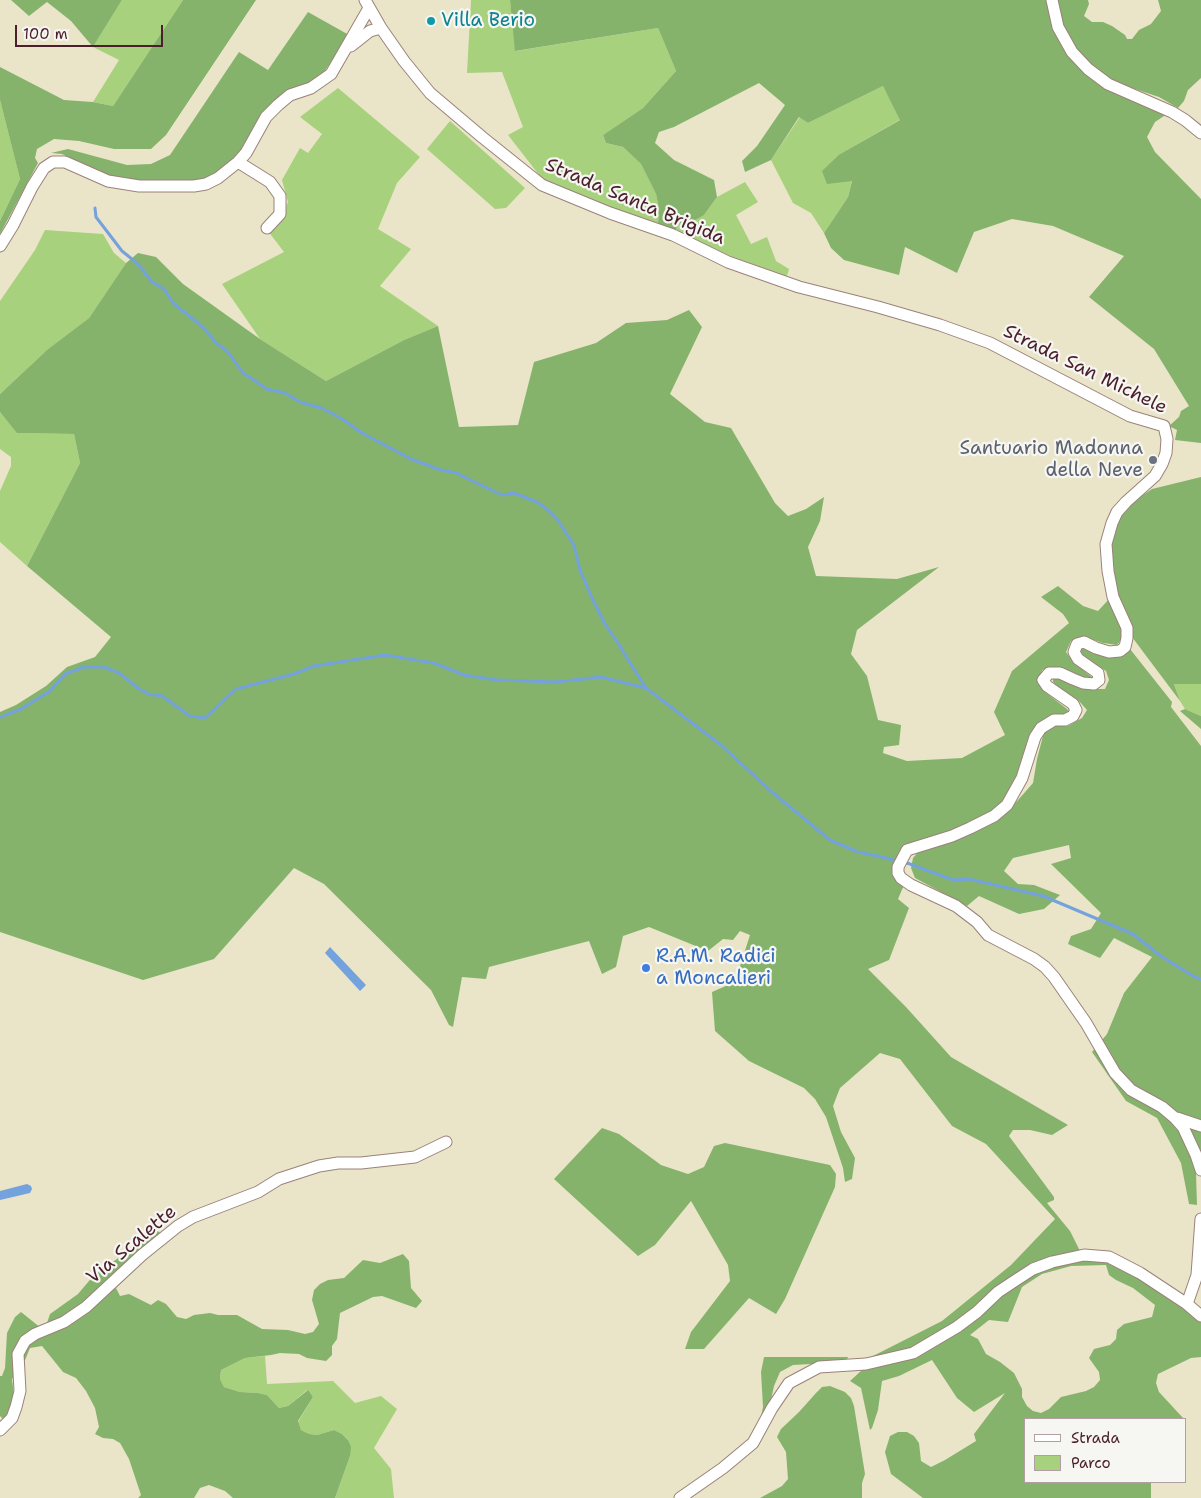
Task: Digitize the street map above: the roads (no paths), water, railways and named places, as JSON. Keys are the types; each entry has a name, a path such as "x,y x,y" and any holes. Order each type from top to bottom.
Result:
{"street":[{"path":"1052,0 1058,28 1072,52 1088,69 1108,84 1172,112 1186,120 1201,133"},
{"name":"Strada Santa Brigida","path":"367,4 404,61 430,93 542,185 610,213 673,235 728,262"},
{"name":"Strada Santa Brigida","path":"0,246 32,187 44,168 53,162 65,162 108,181 139,186 176,187 206,184 218,178 246,153 266,117 272,111 290,95 311,88 324,81 331,74 367,4"},
{"name":"Strada Santa Brigida","path":"343,53 370,31 381,28"},
{"path":"238,162 270,182 280,196 280,214 267,228"},
{"name":"Strada San Michele","path":"728,262 799,287 940,325 990,343 1130,416 1164,426 1166,432 1166,453 1162,464 1155,476 1117,512 1106,544 1108,571 1113,597 1127,628 1125,648 1120,651 1109,652 1084,642 1077,644 1074,652 1078,659 1098,673 1099,680 1094,684 1083,683 1072,680 1060,673 1049,673 1043,680 1047,686 1073,704 1076,710 1073,716 1065,720 1054,720 1041,728 1035,738 1022,778 1007,804 994,816 970,828 952,836 907,850 898,867 898,873 901,878 911,885 956,906 977,922 988,935 1046,967 1086,1023 1122,1082 1131,1090 1162,1107 1175,1118"},
{"path":"1175,1118 1201,1126"},
{"path":"1175,1118 1189,1137 1201,1170"},
{"name":"Via Scalette","path":"0,1430 12,1418 16,1407 20,1391 18,1354 25,1341 35,1334 64,1322 86,1307 142,1255 178,1226 193,1217 258,1192 279,1179 319,1166 415,1157 446,1142"},
{"path":"1187,1304 1197,1276 1201,1219"},
{"path":"680,1498 723,1468 753,1443 789,1382 819,1367 866,1364 913,1352 957,1327 977,1312 998,1292 1013,1282 1045,1265 1084,1255 1109,1258 1140,1273 1187,1304 1201,1316"}],"water":[{"path":"330,947 366,985 360,991 325,953"},
{"path":"27,1184 32,1189 30,1193 0,1200 0,1191"}],"waterway":[{"path":"95,208 96,217 122,251 138,264 152,282 164,289 174,304 203,327 216,343 228,352 243,373 267,389 285,393 300,402 324,409 362,433 411,459 441,470 457,473 502,495 514,493 537,502 548,510 557,519 574,545 580,570 592,598 605,624 622,649"},
{"path":"622,650 646,688 721,745 773,793 830,840 858,852 897,861"},
{"path":"0,717 21,709 50,691 65,674 84,667 104,667 119,673 138,688 148,694 162,696 190,716 205,718 236,689 294,674 314,666 385,655 434,663 464,675 498,680 555,682 601,677 646,688"},
{"path":"903,862 953,880 969,879 1043,896 1133,934 1162,957 1201,979"}],"place":[{"name":"Villa Berio","path":"431,21"},
{"name":"Santuario Madonna della Neve","path":"1153,460"},
{"name":"R.A.M. Radici a Moncalieri","path":"646,968"}]}
